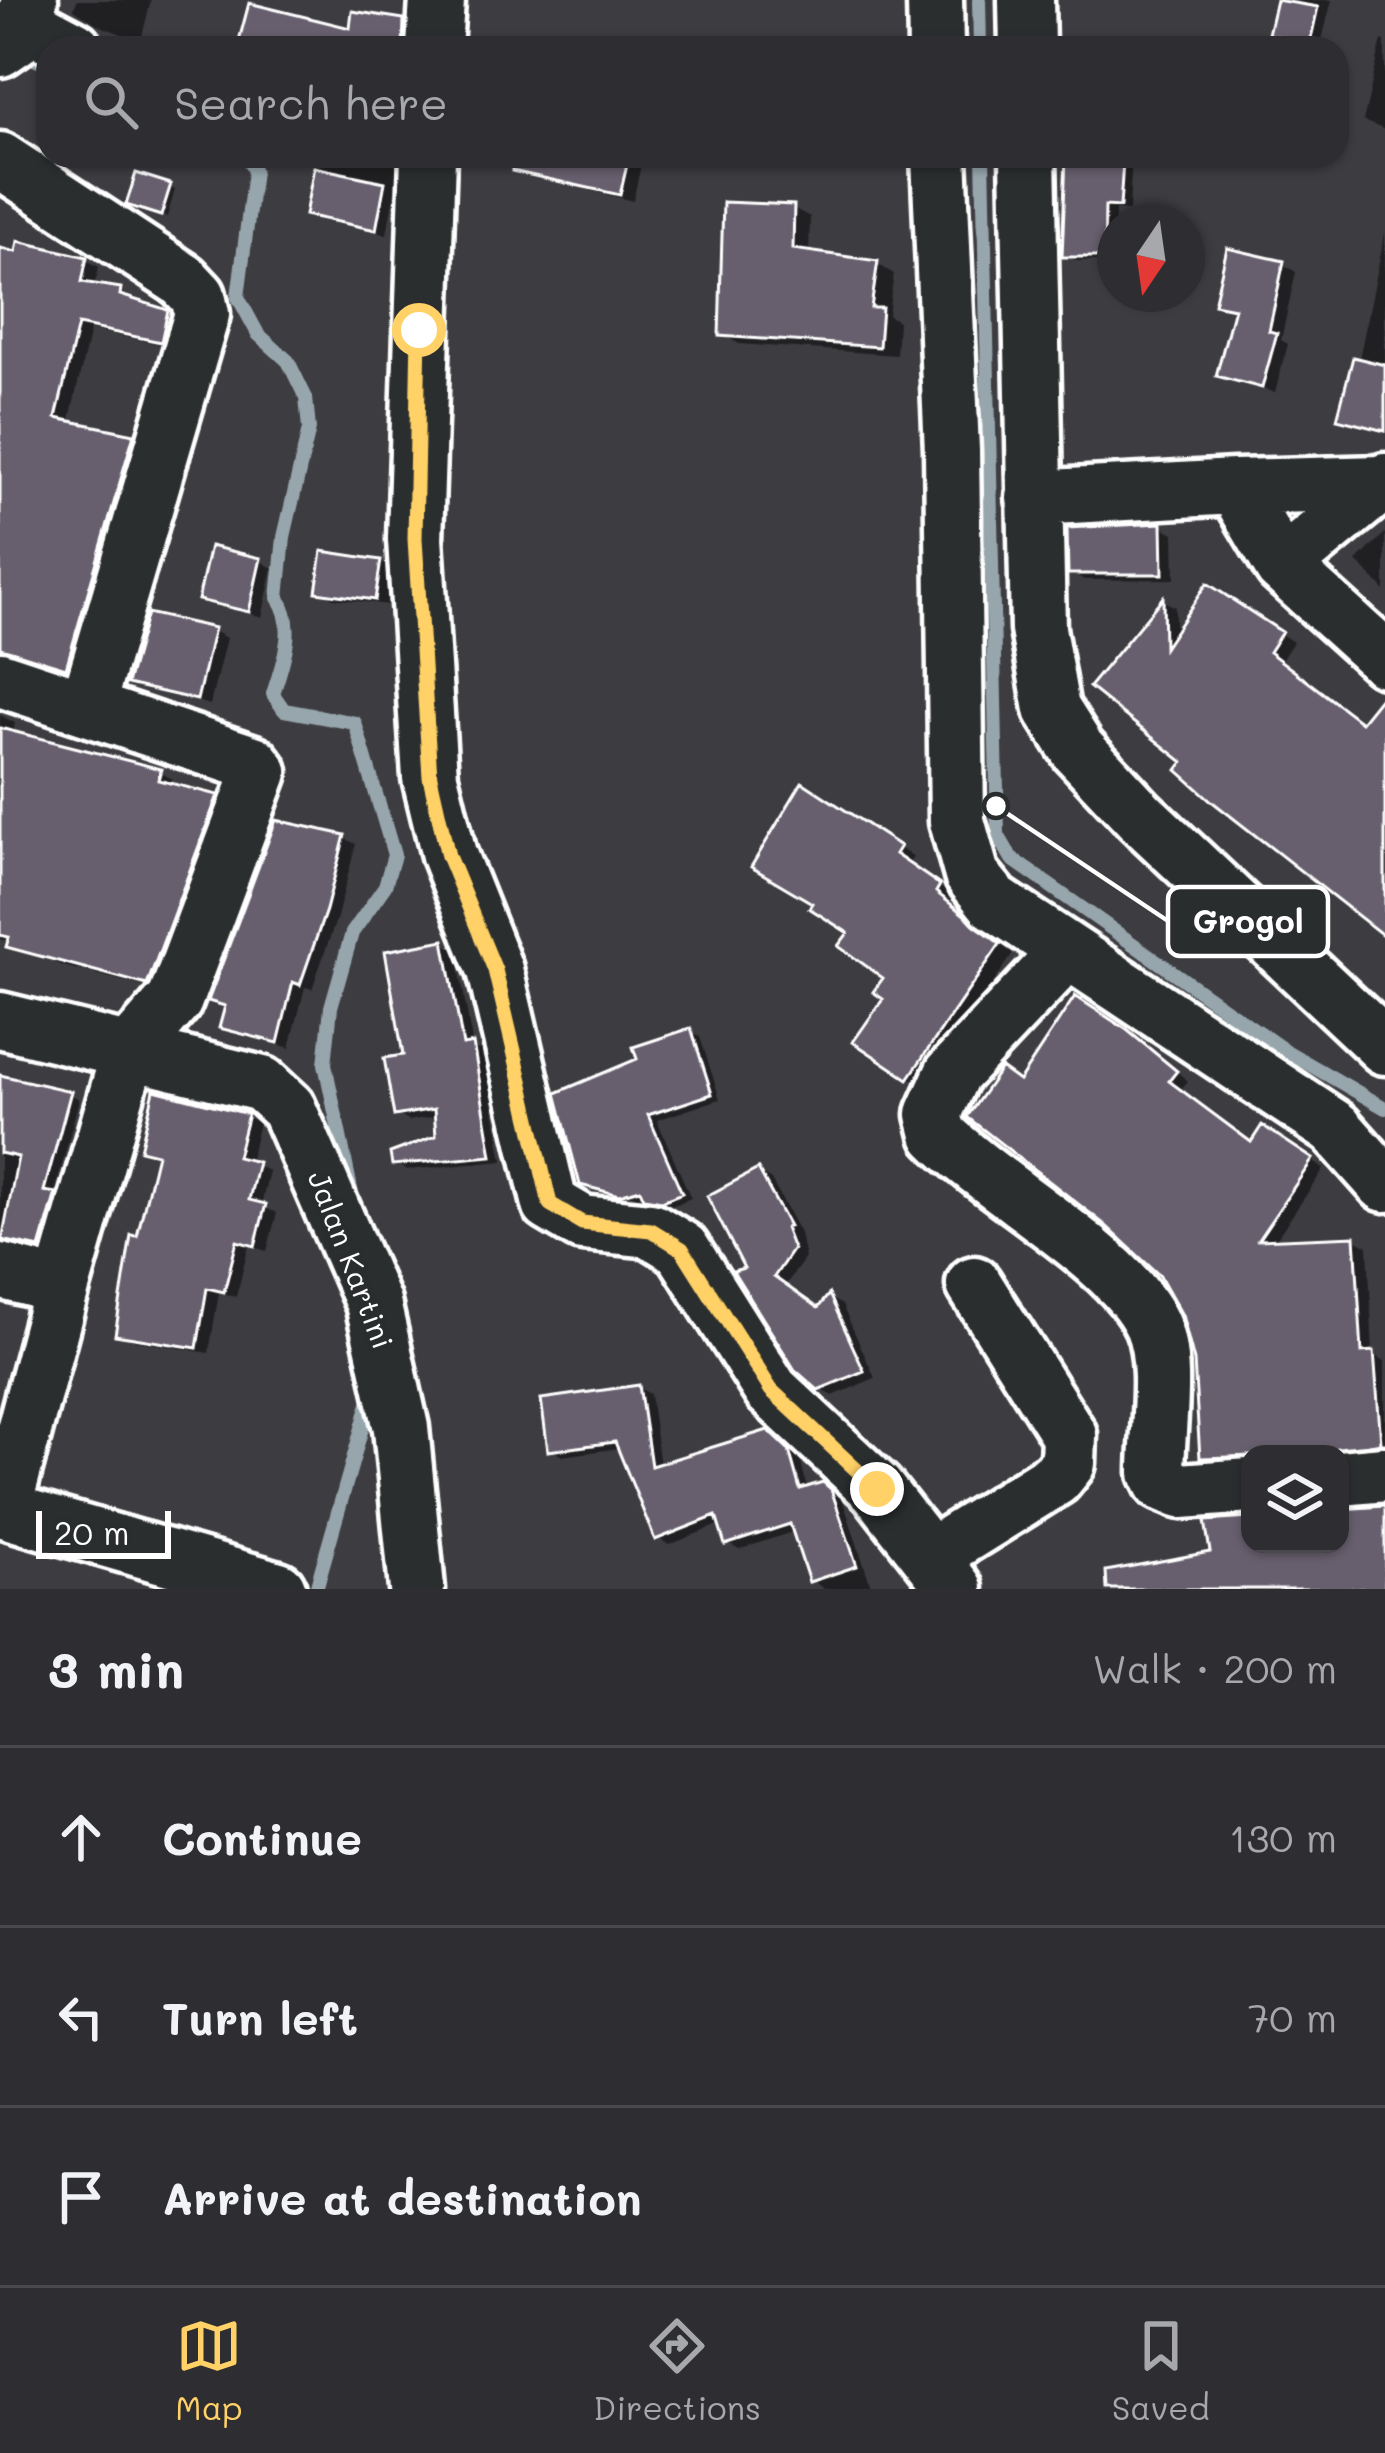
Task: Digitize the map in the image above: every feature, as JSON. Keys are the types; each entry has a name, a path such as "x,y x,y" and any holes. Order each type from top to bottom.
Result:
{"street":[{"path":"435,36 437,0"},
{"path":"935,0 936,36"},
{"path":"1026,0 1027,36"},
{"path":"0,160 183,280 198,296 202,314 87,707"},
{"path":"428,168 415,539 430,777 448,856 495,970 550,1204 582,1223 651,1230 682,1249 771,1390 877,1489 943,1572 1056,1478 1070,1450 1069,1435 974,1284"},
{"path":"940,168 952,452 956,821 972,874 994,902 1335,1128 1385,1184"},
{"path":"1028,168 1034,498 1042,670 1052,709 1078,750 1385,1048"},
{"path":"1034,498 1384,482"},
{"path":"1282,566 1384,482"},
{"path":"1235,487 1282,566 1385,659"},
{"path":"0,679 253,763 260,772 175,1000 128,1054 2,1509 278,1589"},
{"path":"1067,952 952,1074 934,1114 939,1134 968,1164 1128,1289 1151,1324 1158,1365 1157,1472 1162,1483 1181,1491 1241,1487"},
{"name":"Jalan Kartini","path":"0,1021 241,1078 278,1093 303,1139 374,1303 401,1428 417,1589"},
{"path":"0,1271 62,1287"},
{"path":"1349,1477 1385,1474"}],"building":[{"path":"1276,0 1318,7 1312,36 1268,34"},
{"path":"249,3 350,28 352,11 404,19 403,36 240,36"},
{"path":"314,168 385,182 376,230 305,215"},
{"path":"512,168 626,168 620,195"},
{"path":"1066,168 1123,168 1120,204 1097,204 1097,257 1062,257"},
{"path":"136,173 171,184 161,216 126,205"},
{"path":"723,202 794,205 793,249 878,261 871,308 882,308 879,347 719,336"},
{"path":"18,241 87,257 82,282 121,288 120,295 168,310 161,342 78,325 56,418 134,434 66,668 0,648 0,248 16,252"},
{"path":"1227,248 1284,261 1269,331 1277,333 1262,388 1216,376 1234,308 1214,304"},
{"path":"1353,357 1385,365 1385,431 1337,419"},
{"path":"1162,523 1163,574 1068,574 1067,528"},
{"path":"210,546 261,558 249,612 198,600"},
{"path":"322,551 381,560 375,600 316,592"},
{"path":"1207,583 1282,632 1269,652 1361,722 1385,692 1385,937 1214,803 1177,770 1183,762 1089,687 1163,597 1164,648"},
{"path":"147,613 214,628 197,700 127,684"},
{"path":"0,728 161,769 158,780 218,795 147,985 6,947 9,937 0,935"},
{"path":"802,782 900,846 895,854 940,885 936,892 1000,944 908,1079 853,1042 883,999 873,992 883,978 838,946 848,933 809,908 812,903 751,867"},
{"path":"276,820 345,835 326,910 300,985 293,982 278,1043 219,1028 225,1006 208,1001"},
{"path":"444,940 463,1045 473,1043 492,1156 392,1165 390,1153 436,1136 434,1109 394,1116 384,1058 403,1055 385,951"},
{"path":"1075,996 1177,1071 1169,1081 1251,1142 1262,1125 1313,1159 1258,1240 1355,1236 1362,1352 1374,1351 1381,1443 1349,1449 1349,1445 1241,1445 1241,1457 1200,1458 1194,1361 1182,1315 1160,1276 1105,1225 967,1117 1001,1068 1019,1081"},
{"path":"691,1028 712,1094 648,1115 682,1193 662,1201 644,1198 640,1189 619,1195 580,1185 556,1093 637,1059 633,1047"},
{"path":"0,1075 71,1091 44,1191 56,1193 40,1248 2,1240 18,1157 0,1153"},
{"path":"154,1090 248,1114 237,1157 258,1162 249,1200 266,1204 255,1246 237,1241 224,1292 207,1288 197,1348 115,1335 131,1235 137,1236 157,1154 140,1150"},
{"path":"758,1169 789,1226 785,1228 793,1249 774,1277 818,1308 829,1294 864,1371 818,1390 795,1370 733,1271 744,1268 707,1196"},
{"path":"639,1385 651,1466 768,1430 789,1450 800,1489 823,1482 831,1489 857,1566 809,1582 790,1524 725,1545 716,1516 655,1540 615,1442 548,1451 541,1399"},
{"path":"1385,1506 1385,1589 1107,1589 1106,1571 1210,1552 1205,1521 1241,1519 1241,1553 1349,1553 1349,1508"}],"waterway":[{"path":"979,0 980,36"},
{"path":"16,51 36,60"},
{"path":"252,168 238,297 258,334 288,361 306,398 309,429 284,537 278,598 288,633 273,694 284,710 355,723 394,855 385,886 352,933 331,1007 325,1064 352,1194"},
{"path":"983,168 998,835 1012,859 1281,1048 1385,1108"},
{"path":"316,1589 372,1393"}],"place":[{"name":"Grogol","path":"996,806"}],"route":[{"path":"419,330 415,421 419,656 436,819 495,970 550,1204 582,1223 651,1230 682,1249 697,1266 771,1390 877,1489"}]}
